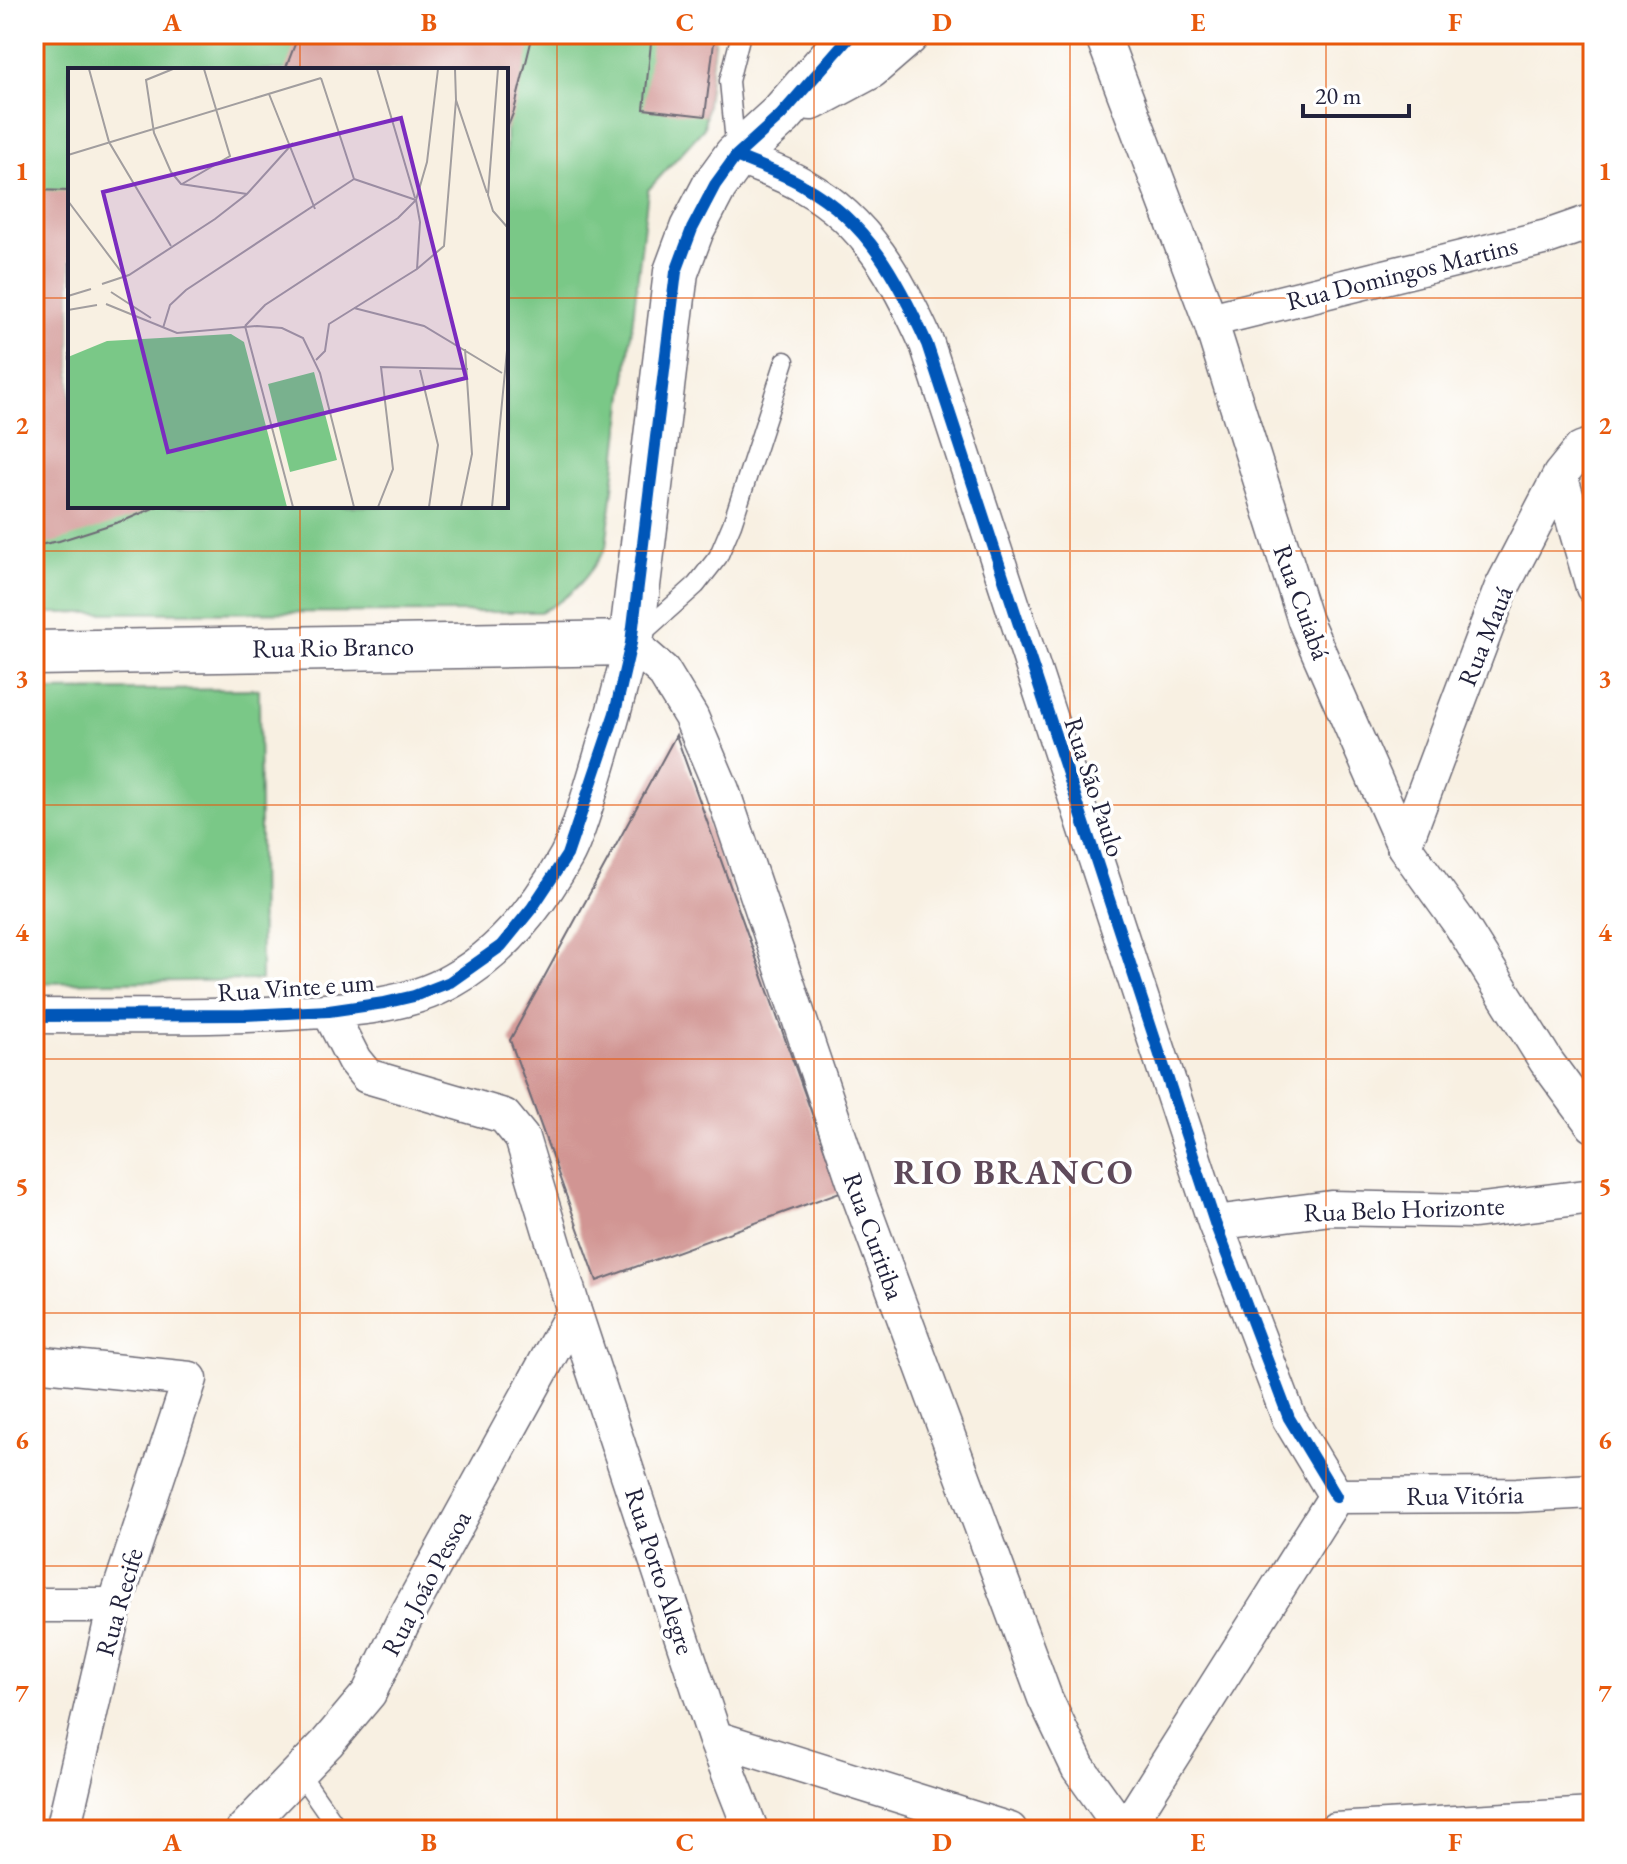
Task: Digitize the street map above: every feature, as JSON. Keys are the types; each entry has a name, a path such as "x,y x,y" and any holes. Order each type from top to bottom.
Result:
{"street":[{"path":"631,643 676,272 692,229 715,185 736,156 781,115 852,34"},
{"path":"781,115 869,67 907,34"},
{"name":"Rua Cuiabá","path":"1102,34 1210,320 1305,621 1404,846 1461,925 1546,1061 1593,1125"},
{"name":"Rua São Paulo","path":"736,156 805,186 862,229 904,294 927,344 1215,1223 1289,1418 1336,1496"},
{"name":"Rua Domingos Martins","path":"1210,320 1547,237 1593,221"},
{"name":"Rua Mauá","path":"1404,846 1501,589 1560,475 1581,449 1593,445"},
{"path":"1560,475 1593,587"},
{"name":"Rua Rio Branco","path":"34,653 631,643"},
{"name":"Rua Vinte e um","path":"34,1016 245,1015 329,1011 414,996 450,982 478,965 501,946 532,908 567,855 615,713 631,643"},
{"name":"Rua Curitiba","path":"631,643 663,671 691,717 722,790 858,1193 1045,1698 1078,1767 1124,1830 1336,1496"},
{"name":"Rua Porto Alegre","path":"329,1011 354,1060 367,1076 504,1116 522,1138 574,1311 715,1738 751,1830"},
{"name":"Rua Belo Horizonte","path":"1215,1223 1331,1208 1474,1211 1593,1196"},
{"name":"Rua João Pessoa","path":"243,1830 327,1743 369,1693 402,1624 574,1311"},
{"name":"Rua Recife","path":"34,1363 190,1379 115,1605 63,1830"},
{"name":"Rua Vitória","path":"1336,1496 1517,1495 1593,1491"},
{"path":"34,1605 115,1605"},
{"path":"715,1738 1010,1830"},
{"path":"1335,1830 1593,1815"}],"lane":[{"path":"736,156 729,81 741,34"},
{"path":"631,643 696,585 718,557 732,524 785,361"},
{"path":"298,1771 339,1830"}],"green space":[{"path":"34,34 715,34 704,128 648,190 606,548 570,594 540,612 34,613"},
{"path":"259,689 261,980 34,983 34,691"}],"building":[{"path":"299,34 533,34 508,126 508,68 286,68"},
{"path":"652,34 715,34 705,116 644,109"},
{"path":"34,190 68,191 68,508 153,508 59,541 34,546"},
{"path":"676,735 840,1192 597,1281 510,1040"}],"cycle path":[{"path":"34,1016 245,1015 329,1011 384,1003 414,996 450,982 501,946 532,908 567,855 615,713 631,643 676,272 692,229 715,185 736,156 781,115 852,34"},
{"path":"736,156 796,181 846,217 879,254 905,297 927,344 1215,1223 1289,1418 1336,1496"}],"district":[{"name":"RIO BRANCO","path":"1014,1172"}]}
